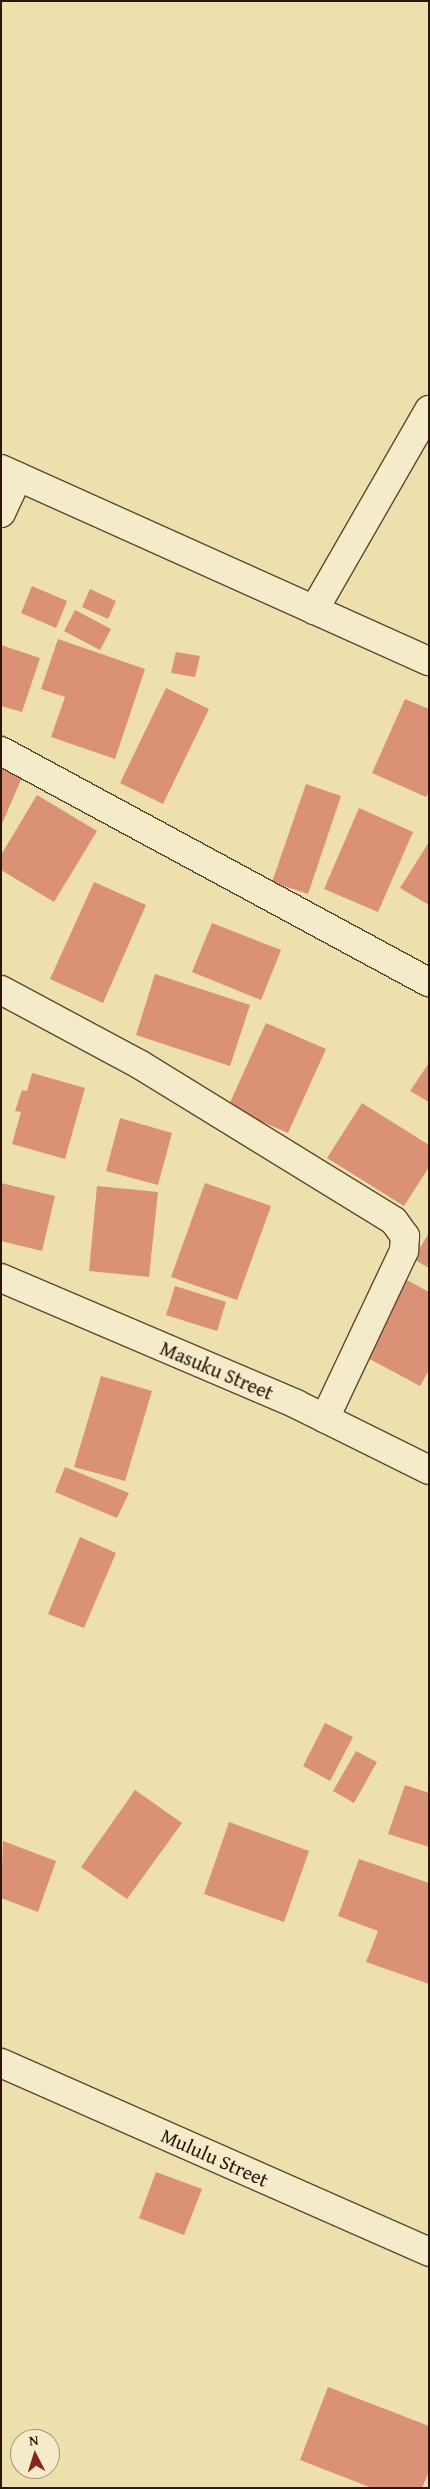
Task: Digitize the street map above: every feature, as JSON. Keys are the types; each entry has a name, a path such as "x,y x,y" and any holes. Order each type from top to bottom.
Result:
{"street":[{"path":"314,610 429,410"},
{"path":"1,513 10,473 429,661"},
{"path":"1,751 429,982"},
{"path":"1,990 139,1064 394,1221 406,1236 404,1251 325,1418"},
{"name":"Masuku Street","path":"1,1278 296,1404 429,1470"},
{"name":"Mululu Street","path":"1,2062 429,2252"}],"building":[{"path":"32,586 67,601 56,628 21,613"},
{"path":"90,589 116,601 108,619 82,607"},
{"path":"75,610 111,629 100,650 64,631"},
{"path":"58,639 145,669 115,759 51,737 65,697 41,689"},
{"path":"1,645 40,658 22,712 1,706"},
{"path":"176,652 200,656 195,677 171,673"},
{"path":"166,688 209,709 163,804 120,783"},
{"path":"405,699 429,709 429,792 426,797 372,773"},
{"path":"1,766 23,775 1,826"},
{"path":"306,784 341,796 308,894 272,882"},
{"path":"37,795 97,831 54,902 1,870 1,855"},
{"path":"359,808 413,832 378,912 324,889"},
{"path":"429,842 429,905 400,888"},
{"path":"94,882 146,905 103,1003 50,979"},
{"path":"212,923 281,950 261,1000 192,972"},
{"path":"155,974 250,1005 230,1066 136,1035"},
{"path":"266,1023 326,1049 288,1133 228,1107"},
{"path":"429,1063 429,1102 410,1091"},
{"path":"32,1073 85,1088 65,1159 12,1144 21,1112 15,1111 22,1090 27,1091"},
{"path":"362,1103 429,1145 429,1167 404,1206 327,1158"},
{"path":"120,1118 172,1133 158,1185 106,1171"},
{"path":"1,1183 55,1196 42,1251 1,1241"},
{"path":"205,1183 271,1206 237,1300 171,1277"},
{"path":"97,1186 158,1192 149,1277 89,1271"},
{"path":"429,1233 429,1268 413,1259"},
{"path":"405,1279 429,1292 429,1370 420,1386 364,1356"},
{"path":"175,1286 226,1302 217,1331 166,1315"},
{"path":"101,1376 152,1391 125,1481 74,1467"},
{"path":"65,1467 129,1493 117,1518 55,1492"},
{"path":"80,1537 116,1553 84,1628 48,1614"},
{"path":"325,1723 353,1737 330,1781 303,1766"},
{"path":"356,1751 377,1762 354,1803 333,1791"},
{"path":"405,1785 429,1793 429,1847 388,1834"},
{"path":"135,1790 182,1823 127,1899 81,1867"},
{"path":"229,1822 309,1851 284,1922 204,1894"},
{"path":"3,1841 56,1861 38,1912 1,1898"},
{"path":"359,1859 429,1883 429,1984 366,1962 378,1931 338,1916"},
{"path":"156,2172 202,2189 184,2235 139,2218"},
{"path":"328,2387 429,2426 429,2471 422,2488 372,2488 300,2460"}]}
